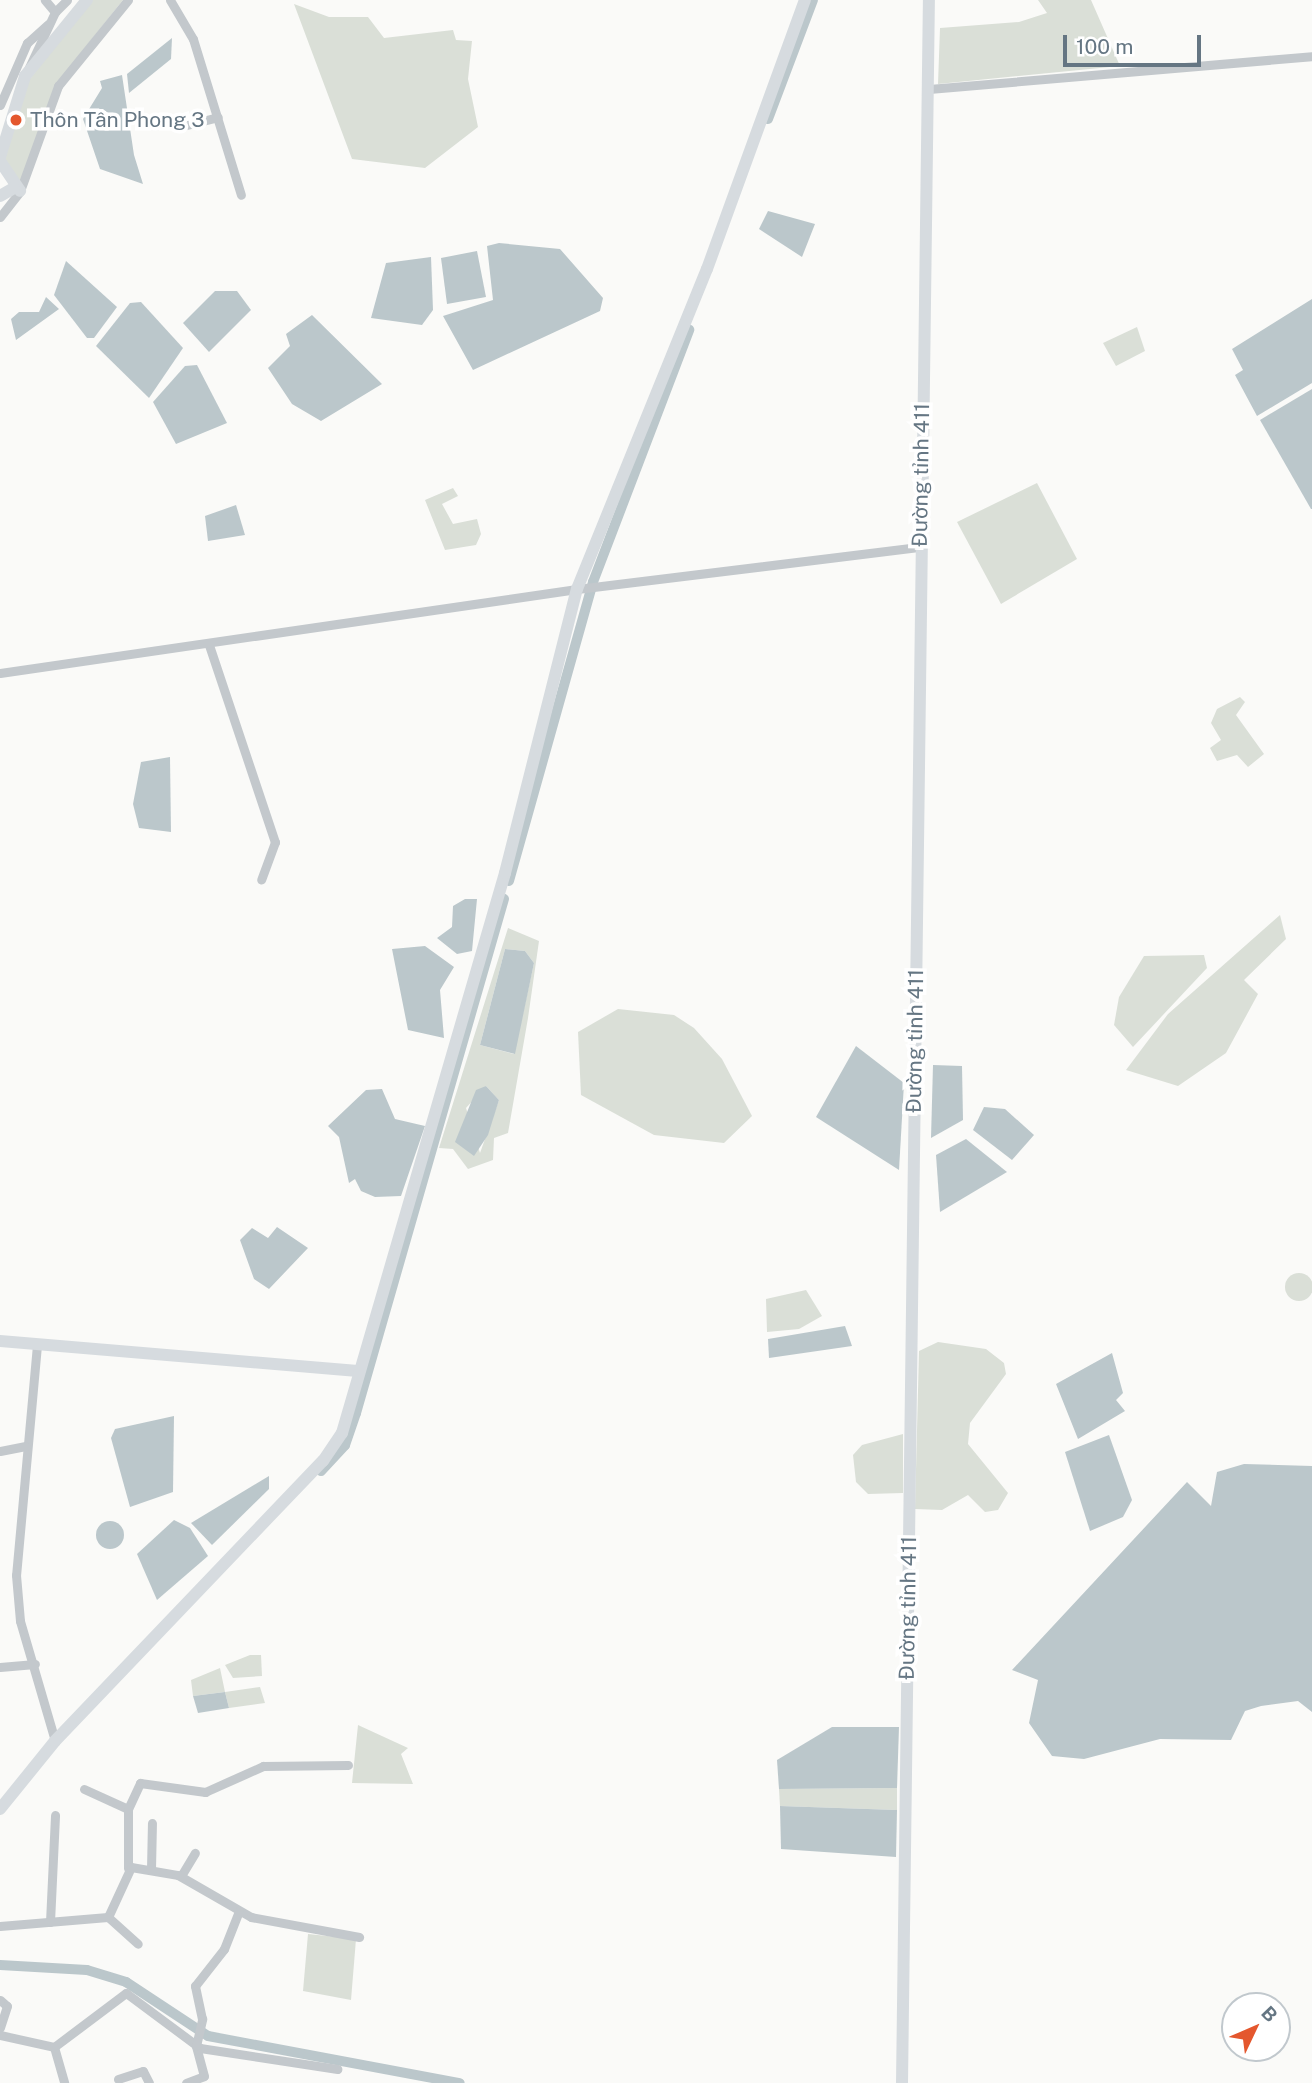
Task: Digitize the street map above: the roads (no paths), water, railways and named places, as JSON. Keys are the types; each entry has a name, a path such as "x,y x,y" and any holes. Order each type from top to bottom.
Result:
{"main road":[{"path":"0,196 17,189 0,159 25,76 87,0"},
{"path":"0,1810 55,1741 323,1461 342,1433 505,873 577,589 708,269 805,0"},
{"name":"Đường tỉnh 411","path":"902,2083 929,0"},
{"path":"0,1341 358,1371"}],"street":[{"path":"45,0 55,12"},
{"path":"25,76 48,24 67,0"},
{"path":"0,217 17,189 58,86 128,0"},
{"path":"170,0 193,39 241,195"},
{"path":"0,105 3,87 27,43 48,24"},
{"path":"929,89 1312,55"},
{"path":"179,127 218,117"},
{"path":"0,673 209,645 577,589 599,589 920,547"},
{"path":"209,645 275,842 261,880"},
{"path":"37,1345 16,1575 20,1620 35,1664 55,1741"},
{"path":"0,1451 26,1447"},
{"path":"0,1667 35,1664"},
{"path":"108,1917 128,1868 128,1809 140,1783 205,1792 263,1766 348,1765"},
{"path":"84,1789 128,1809"},
{"path":"50,1922 55,1815"},
{"path":"151,1869 152,1823"},
{"path":"181,1877 195,1853"},
{"path":"128,1868 151,1869 181,1877 239,1911 292,1930 359,1937"},
{"path":"186,2083 204,2076 196,2046 202,2019 195,1986 224,1949 239,1911"},
{"path":"0,1926 108,1917 138,1944"},
{"path":"54,2047 124,1993 196,2046 337,2069"},
{"path":"0,2000 7,2003 0,2028"},
{"path":"0,2035 54,2047"},
{"path":"54,2047 64,2083"},
{"path":"118,2079 143,2071 149,2083"}],"waterway":[{"path":"768,119 813,0"},
{"path":"509,881 593,582 689,330"},
{"path":"321,1471 345,1445 356,1413 504,899"},
{"path":"0,1965 87,1970 126,1982 208,2036 460,2083"}],"place":[{"name":"Thôn Tân Phong 3","path":"16,120"}]}
